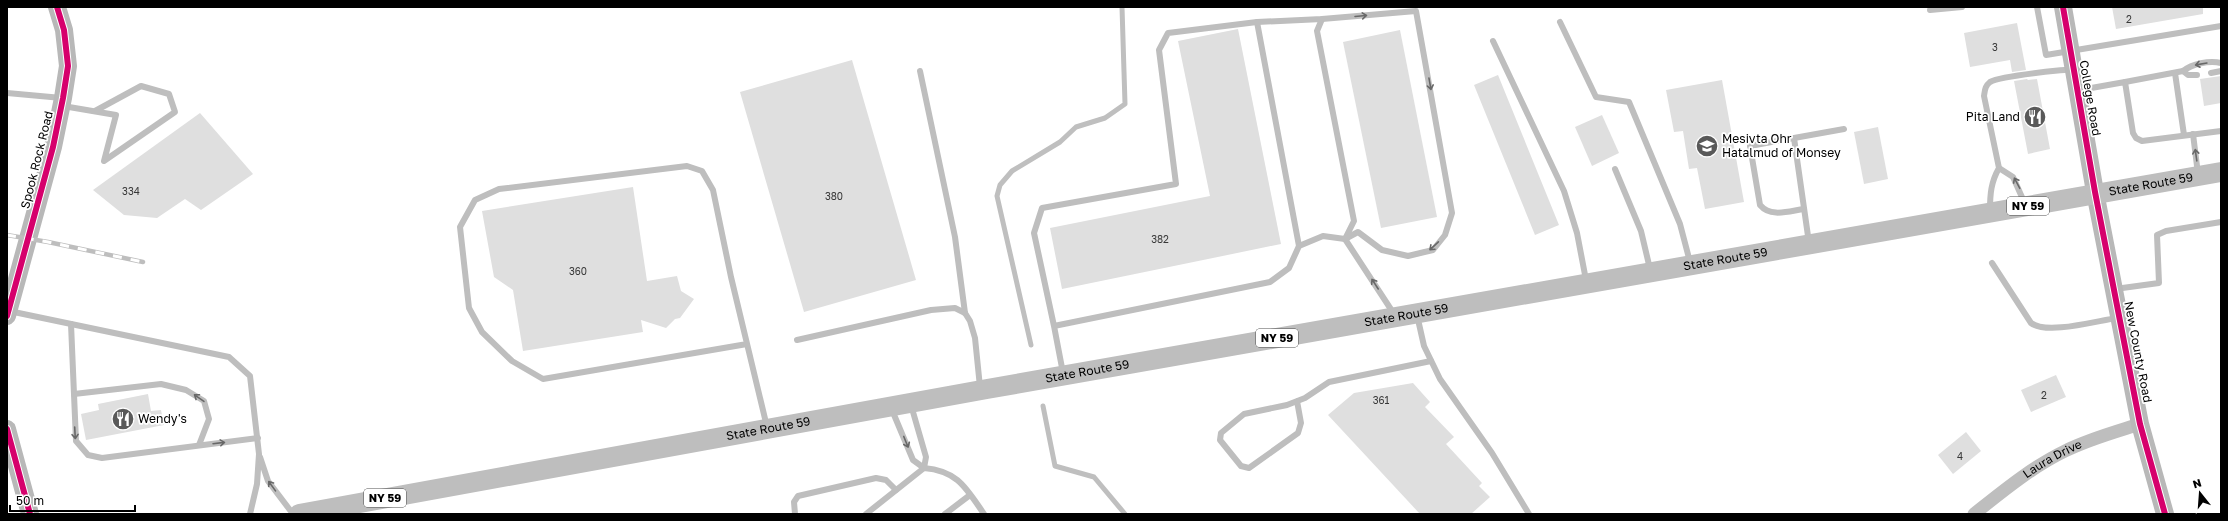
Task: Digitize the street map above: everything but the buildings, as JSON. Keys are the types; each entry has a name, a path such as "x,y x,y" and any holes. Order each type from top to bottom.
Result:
{"main road":[{"name":"State Route 59","path":"328,511 592,459 2026,206 2095,192 2221,172"},
{"name":"NY 59","path":"299,514 328,511"}],"street":[{"name":"Spook Rock Road","path":"7,313 53,147 68,66 64,30 57,7"},
{"name":"College Road","path":"2063,7 2095,192"},
{"name":"New County Road","path":"2095,192 2121,317 2140,424 2164,514"},
{"name":"Laura Drive","path":"1974,514 2020,478 2064,451 2101,436 2140,424"},
{"path":"7,429 30,514"}],"lane":[{"path":"1930,10 1962,7"},
{"path":"2037,7 2046,55 2221,26"},
{"path":"1064,376 1034,233 1042,208 1176,184 1159,50 1168,33 1257,22 1322,19 1416,10 1452,212 1445,235 1432,250 1408,256 1382,250 1358,232 1345,239 1323,236 1299,246"},
{"path":"1322,19 1317,31 1354,221 1345,239"},
{"path":"1054,326 1270,282 1289,268 1299,246 1257,22"},
{"path":"1560,22 1596,97 1629,102 1680,224 1690,265"},
{"path":"1493,41 1564,191 1577,233 1587,283"},
{"path":"2078,90 2183,71 2190,66 2216,62 2221,63"},
{"path":"1990,212 1990,190 1992,179 1999,168 1984,96 1986,86 1991,82 2029,74 2074,68"},
{"path":"920,71 955,237 965,313 970,321 975,338 981,390"},
{"path":"2183,71 2188,75 2197,75"},
{"path":"2211,73 2221,71"},
{"path":"2175,72 2184,135"},
{"path":"2125,82 2133,133 2136,138 2142,141 2221,131"},
{"path":"7,93 62,102 94,111 116,115 104,161 175,112 169,94 141,86 94,111"},
{"path":"1804,209 1772,214 1764,210 1760,205 1750,146 1844,129"},
{"path":"2193,134 2198,175"},
{"path":"1794,138 1810,244"},
{"path":"747,344 543,379 512,362 482,332 469,308 460,227 475,200 499,189 687,166 702,171 713,190 730,277 747,344 768,428"},
{"path":"1999,168 2013,177 2018,185 2026,206"},
{"path":"1615,169 1641,231 1651,272"},
{"path":"2114,289 2159,283 2157,235 2166,231 2221,222"},
{"path":"1345,239 1396,317"},
{"path":"1992,263 2031,323 2037,327 2048,329 2121,317"},
{"path":"798,340 931,310 955,308 965,313"},
{"path":"7,313 71,324 229,357 250,376 259,454 257,484 250,514"},
{"path":"1416,314 1424,346 1440,379 1492,453 1529,514"},
{"path":"71,324 76,441 88,455 102,458 258,438"},
{"path":"1297,401 1301,423 1298,433 1250,468 1241,466 1220,440 1221,433 1244,414 1287,405 1330,382 1431,361"},
{"path":"74,394 161,384 186,390 204,401 209,419 199,445"},
{"path":"866,514 924,468 926,457 900,405"},
{"path":"900,405 913,460 924,468 938,469 951,474 970,495 984,514"},
{"path":"259,454 268,481 293,514"},
{"path":"795,514 794,502 798,496 876,478 886,480 896,490"},
{"path":"945,514 970,495"}],"waterway":[{"path":"1031,345 997,196 1000,185 1012,171 1060,142 1076,127 1105,118 1125,104 1122,7"},
{"path":"1043,406 1055,466 1094,477 1125,514"}],"railway":[{"path":"7,235 143,262"}],"cycle path":[{"path":"7,316 53,147 63,98 68,66 64,30 57,7"},
{"path":"2063,7 2095,192 2140,424 2165,514"},
{"path":"7,429 30,514"}],"place":[{"name":"Pita Land","path":"2035,117"},
{"name":"Mesivta Ohr Hatalmud of Monsey","path":"1707,146"},
{"name":"Wendy's","path":"123,419"}]}
